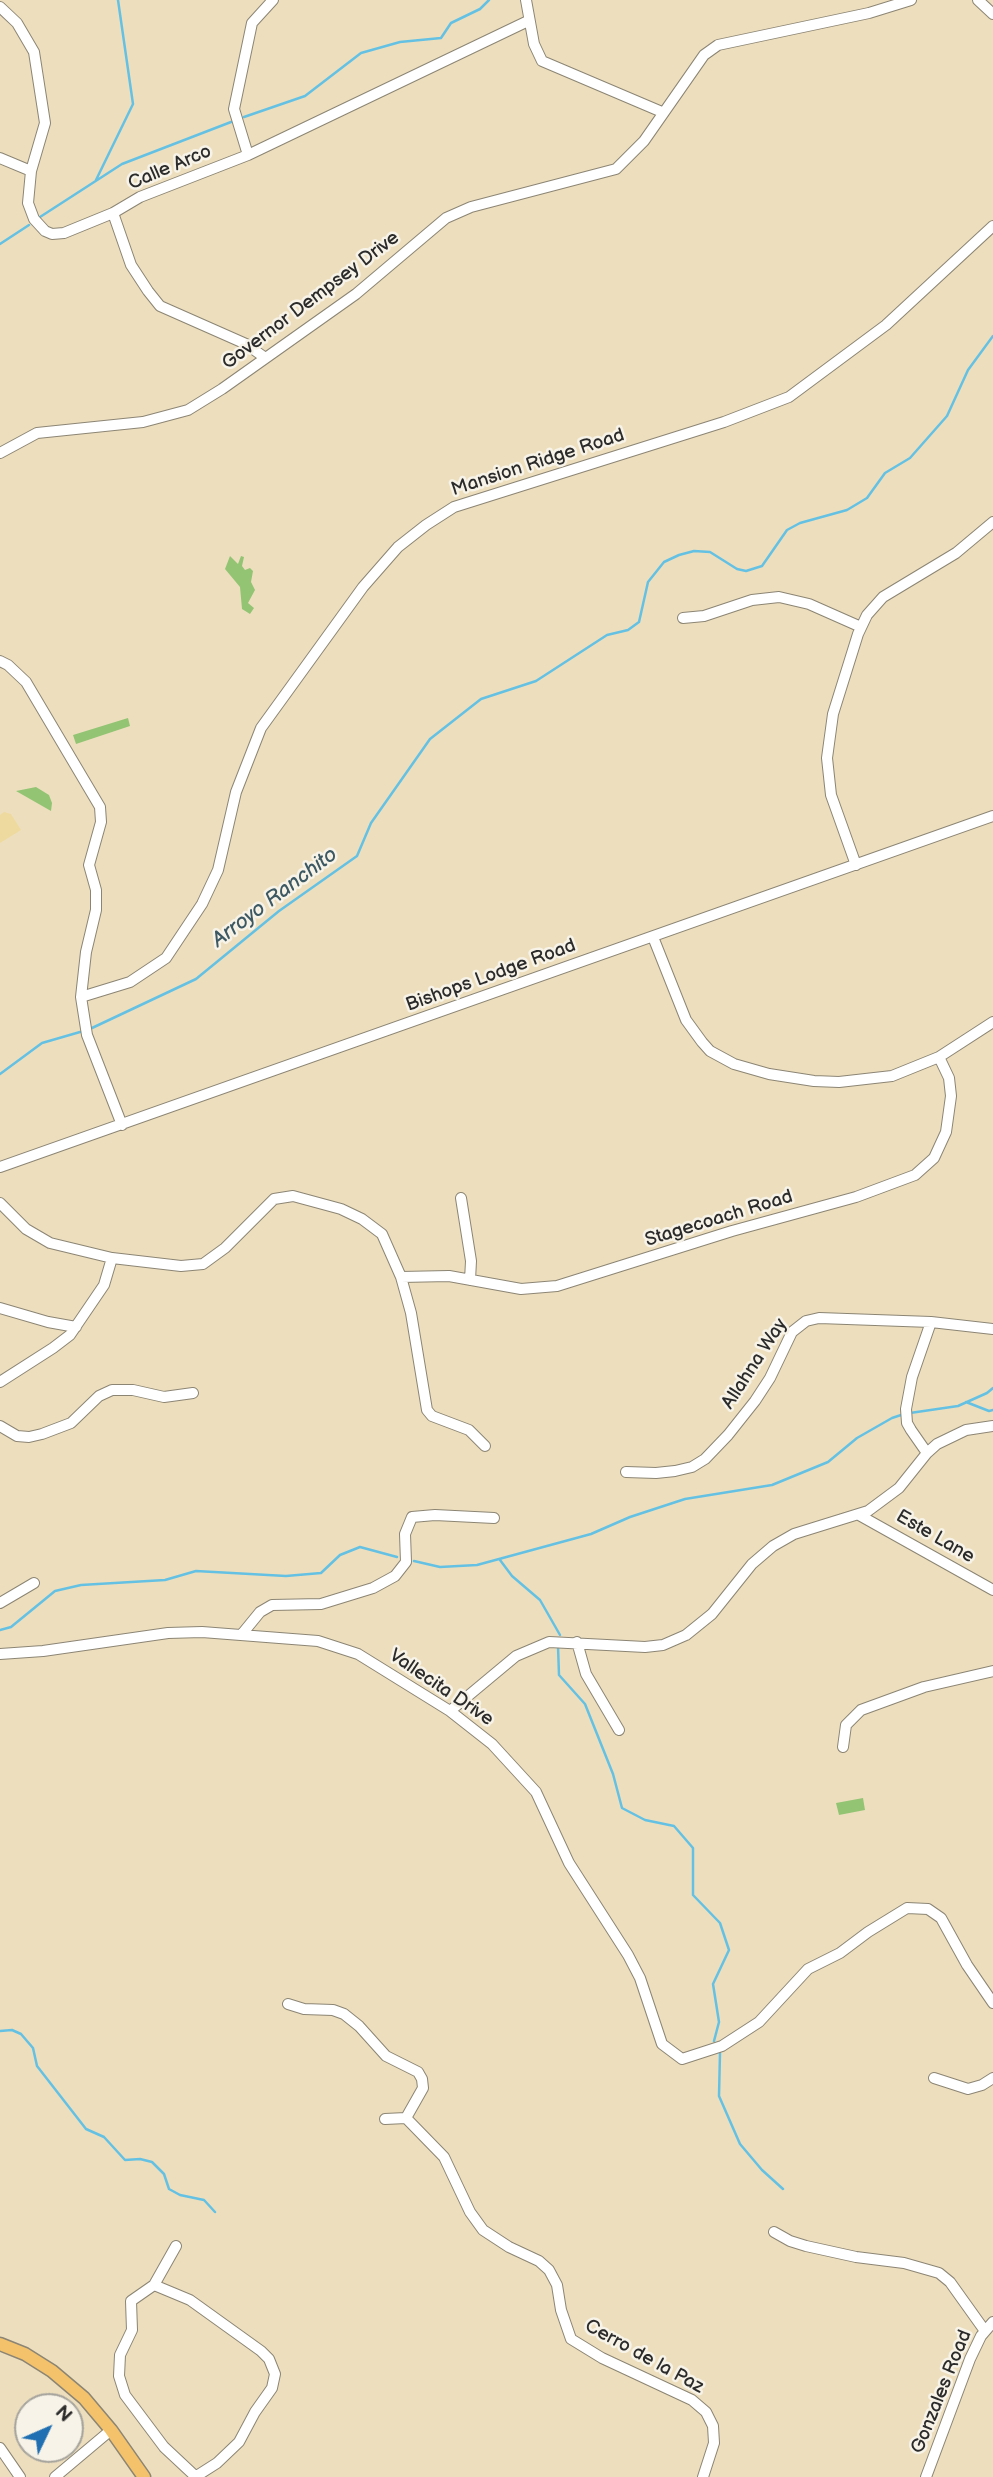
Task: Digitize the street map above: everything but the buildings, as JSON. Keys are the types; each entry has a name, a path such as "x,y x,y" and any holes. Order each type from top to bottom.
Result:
{"main road":[{"path":"0,2344 25,2354 52,2371 83,2398 111,2430 144,2477"}],"street":[{"path":"248,155 234,109 252,23 273,0"},
{"path":"526,0 534,44 542,61 662,112"},
{"path":"978,0 993,14"},
{"name":"Governor Dempsey Drive","path":"0,453 37,433 144,422 188,410 356,294 446,218 471,207 615,169 644,141 704,55 718,45 869,13 905,1"},
{"name":"Calle Arco","path":"0,7 17,23 34,52 45,122 31,171 28,203 34,219 45,231 52,234 65,233 113,213 140,197 248,155 528,21"},
{"path":"0,158 31,171"},
{"path":"113,213 131,265 160,306 246,344 264,357"},
{"name":"Mansion Ridge Road","path":"81,997 130,982 166,958 202,904 218,870 236,792 261,729 362,587 398,547 454,507 711,426 783,400 886,326 993,226"},
{"path":"856,865 832,801 827,758 832,714 861,627 870,610 883,597 956,553 993,522"},
{"path":"683,618 704,617 752,600 779,597 809,604 861,627"},
{"path":"0,661 26,682 100,807 101,822 89,855 96,890 96,910 86,952 81,997 87,1035 122,1125"},
{"name":"Bishops Lodge Road","path":"0,1167 993,816"},
{"path":"653,937 686,1020 693,1031 710,1051 734,1063 769,1074 814,1081 850,1082 892,1076 939,1057 993,1021"},
{"name":"Stagecoach Road","path":"401,1277 443,1276 522,1289 557,1286 732,1231 856,1197 908,1178 930,1163 944,1138 951,1096 948,1078 939,1057"},
{"path":"0,1203 40,1239 112,1258 181,1266 203,1264 225,1248 274,1199 293,1196 341,1209 362,1219 382,1234 401,1277 411,1313 427,1410 432,1416 469,1430 485,1446"},
{"path":"461,1198 471,1261 470,1280"},
{"path":"0,1382 59,1345 76,1328 104,1285 112,1258"},
{"path":"0,1308 76,1328"},
{"name":"Allahna Way","path":"626,1472 674,1471 705,1459 755,1401 770,1378 792,1332 806,1321 819,1318 930,1322 993,1329"},
{"path":"927,1453 907,1423 906,1409 912,1377 930,1322"},
{"path":"0,1426 23,1437 42,1434 71,1423 99,1396 112,1390 133,1390 164,1397 193,1394"},
{"path":"450,1711 516,1656 549,1642 645,1647 679,1639 705,1621 747,1570 773,1546 794,1534 859,1516 899,1488 927,1453 942,1441 974,1428 993,1426"},
{"path":"243,1634 260,1612 272,1605 321,1604 373,1588 395,1576 406,1562 405,1534 412,1517 435,1515 494,1518"},
{"name":"Este Lane","path":"859,1516 993,1590"},
{"path":"0,1603 34,1583"},
{"name":"Vallecita Drive","path":"0,1654 43,1651 168,1633 243,1634 318,1641 358,1654 450,1711 492,1744 536,1792 569,1863 640,1978 662,2044 682,2059 722,2046 759,2022 813,1965 840,1953 901,1909 912,1907 928,1909 941,1918 967,1965 993,2003"},
{"path":"577,1642 580,1658 590,1681 619,1730"},
{"path":"843,1747 846,1725 861,1710 924,1687 993,1671"},
{"path":"288,2004 304,2009 333,2010 344,2014 359,2026 386,2056 415,2069 422,2079 423,2088 406,2118 386,2119"},
{"path":"934,2078 968,2089 993,2078"},
{"name":"Cerro de la Paz","path":"406,2118 444,2157 470,2212 483,2230 509,2247 539,2261 552,2274 571,2339 602,2358 691,2400 706,2412 713,2426 714,2443 703,2477"},
{"path":"774,2232 806,2246 856,2257 904,2263 939,2273 950,2282 985,2330"},
{"path":"154,2285 190,2300 261,2351 275,2374 272,2388 239,2442 217,2463 195,2477 163,2447 125,2395 120,2383 120,2355 132,2330 131,2301 154,2285 176,2246"},
{"name":"Gonzales Road","path":"926,2477 970,2359 985,2330 993,2322"},
{"path":"55,2477 111,2430"},
{"path":"0,2448 20,2477"}],"green space":[{"path":"230,556 238,564 241,556 244,557 242,566 245,570 250,568 253,571 251,582 255,590 248,603 254,608 250,614 242,609 240,587 225,569"},
{"path":"128,718 130,726 76,744 73,735"},
{"path":"36,787 49,795 51,811 16,791"},
{"path":"863,1798 865,1810 839,1815 836,1803"}],"sand":[{"path":"4,812 11,814 21,830 0,843 0,815"}],"waterway":[{"path":"96,180 133,104 118,0"},
{"path":"244,117 305,96 361,53 400,42 441,38 451,23 480,9 489,0"},
{"path":"40,217 122,164 231,122"},
{"path":"0,244 29,225"},
{"name":"Arroyo Ranchito","path":"92,1028 196,979 279,911 357,856 371,823 430,739 481,699 536,681 607,635 628,630 639,622 648,582 664,562 694,551 710,552 737,569 746,571 762,566 787,530 800,523 847,510 867,498 885,473 910,458 947,416 968,370 993,336"},
{"path":"0,1074 42,1043 80,1032"},
{"path":"910,1413 958,1406 993,1388"},
{"path":"966,1402 993,1410"},
{"path":"414,1561 440,1567 477,1565 591,1534 630,1517 685,1499 772,1485 828,1462 857,1438 904,1414"},
{"path":"0,1630 11,1627 55,1591 81,1585 165,1580 196,1571 286,1576 321,1573 340,1555 360,1547 397,1557"},
{"path":"500,1560 512,1576 540,1600 560,1635"},
{"path":"558,1646 559,1675 585,1704 613,1774 622,1808 645,1820 674,1826 693,1848 693,1895 720,1923 729,1950 713,1984 719,2022 714,2041"},
{"path":"0,2031 12,2030 21,2034 33,2048 37,2066 86,2129 104,2137 125,2160 140,2159 152,2162 164,2174 169,2189 180,2195 204,2200 215,2212"},
{"path":"720,2053 719,2096 740,2144 783,2189"}]}
